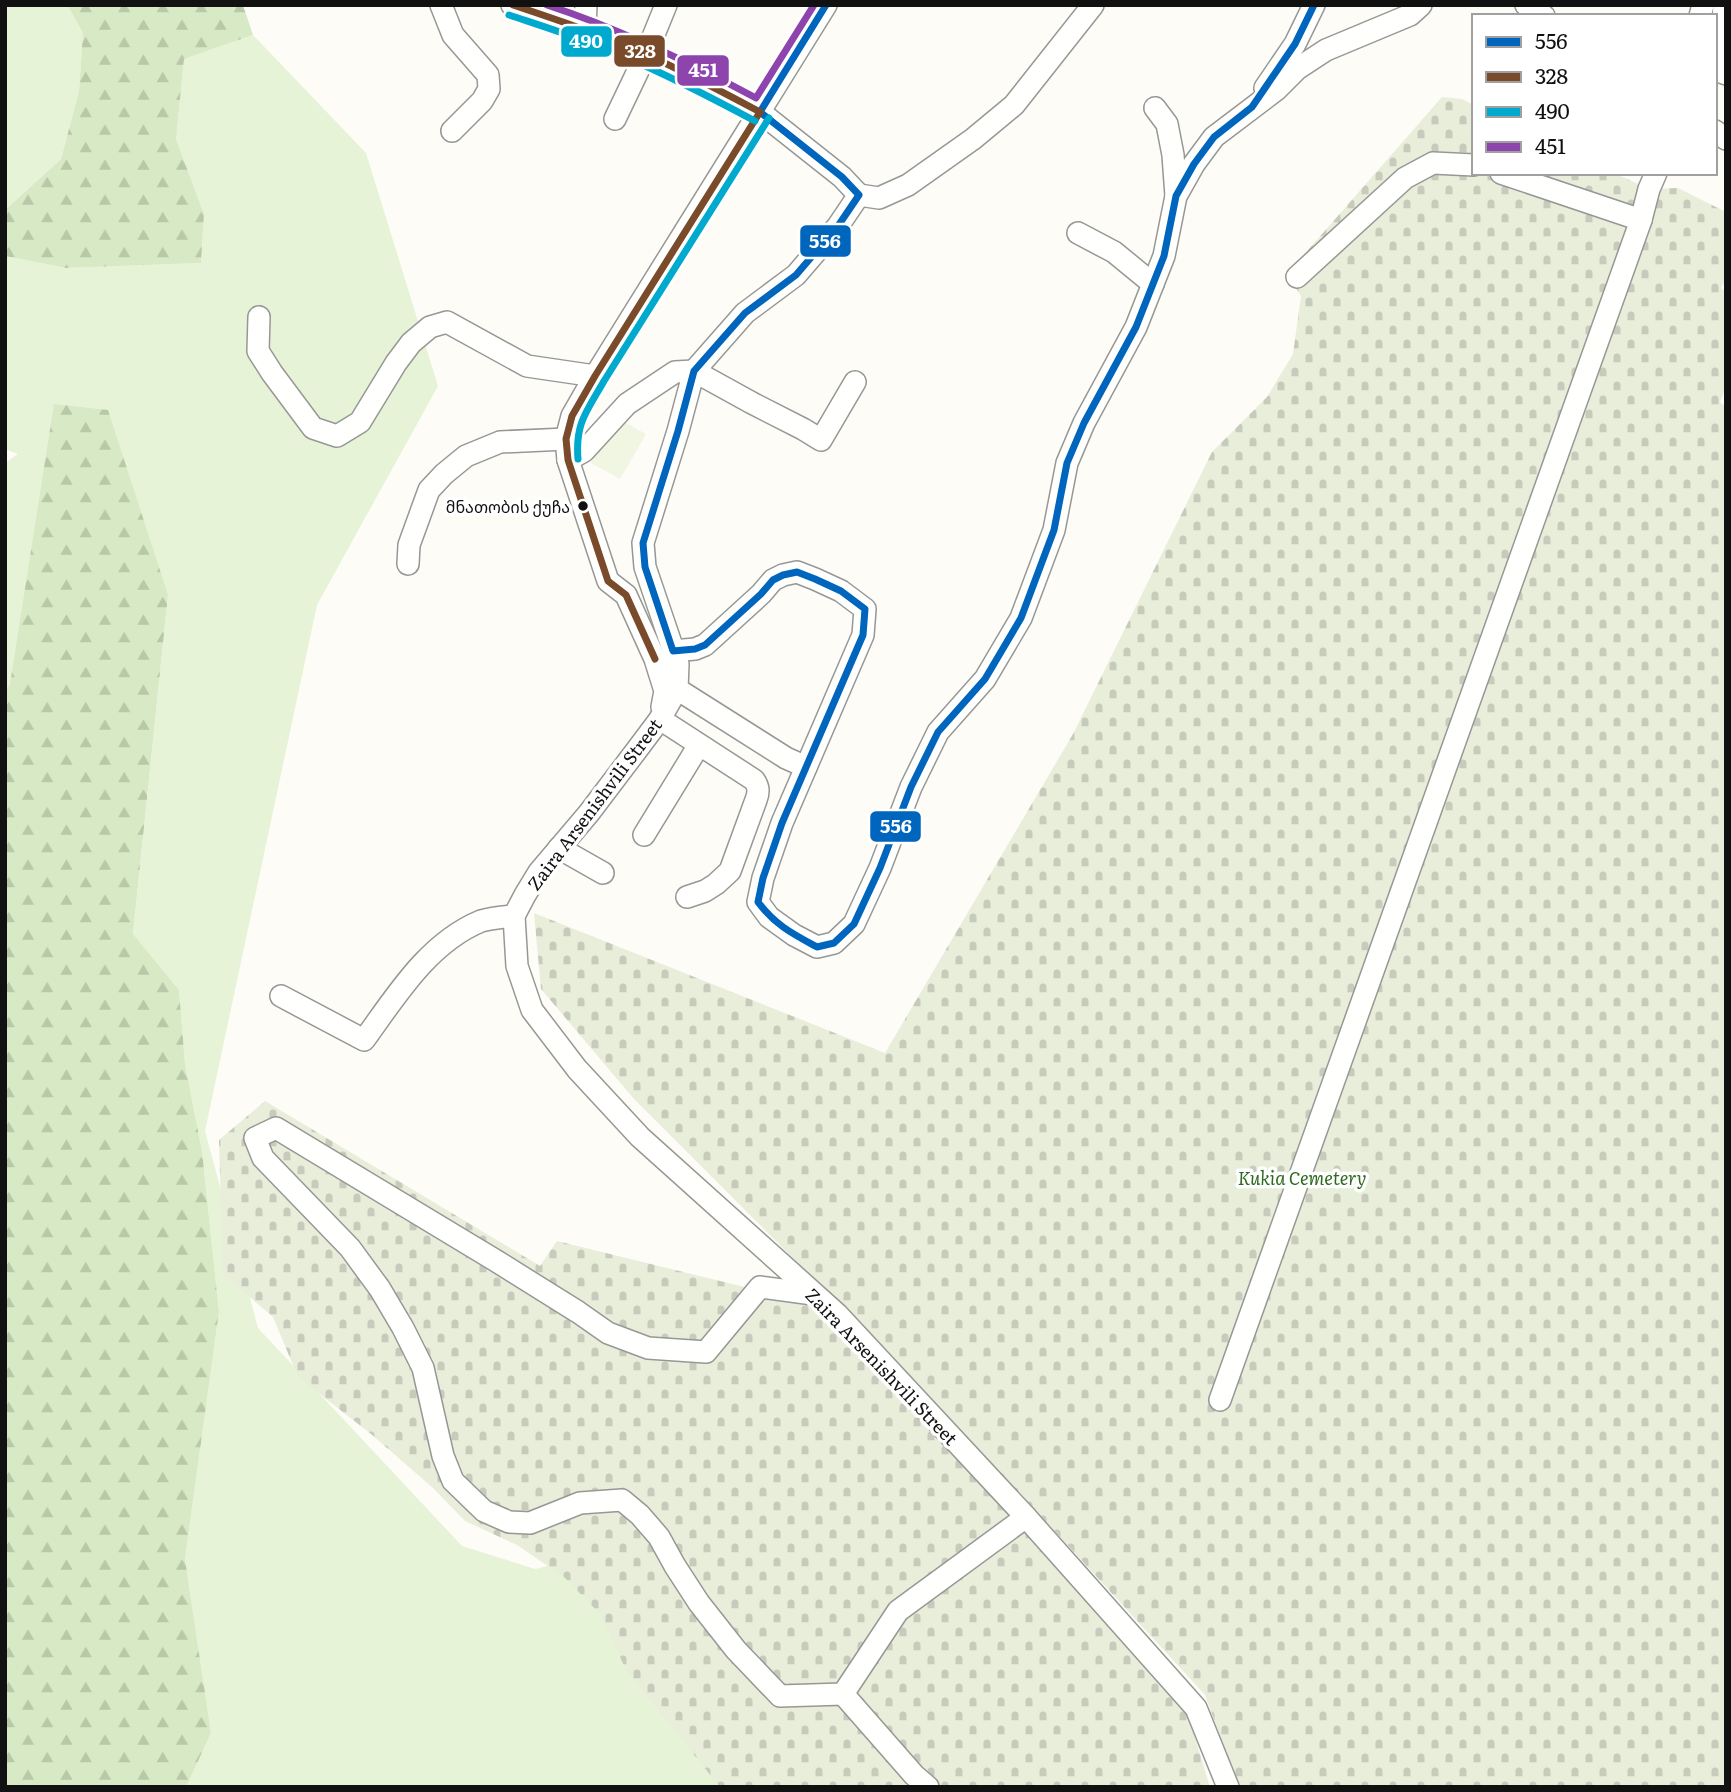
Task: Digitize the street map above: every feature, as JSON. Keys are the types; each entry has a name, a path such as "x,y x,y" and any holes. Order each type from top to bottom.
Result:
{"street":[{"path":"441,5 453,35 488,75 489,89 482,101 452,131"},
{"path":"512,5 585,29 697,78 760,112 842,177 859,195 879,198 908,185 973,139 1014,105 1093,5"},
{"path":"585,29 586,5"},
{"path":"615,120 666,5"},
{"path":"806,767 776,752 677,690 677,664 664,655 626,595 608,581 567,449 572,416 595,376 826,5"},
{"path":"1252,107 1295,44 1314,5"},
{"path":"1176,196 1194,164 1214,137 1276,90 1297,69 1326,50 1410,15 1421,5"},
{"path":"1526,5 1542,14"},
{"path":"1724,5 1722,36 1726,58"},
{"path":"664,655 705,645 773,580 783,575 797,572 815,579 841,591 864,609 863,635 782,824 763,878 758,902 769,917 817,947 834,943 854,923 880,868 911,787 938,732 985,679 1021,618 1054,530 1067,463 1084,423 1136,327 1164,256 1176,196 1167,124 1155,108"},
{"path":"1297,277 1405,178 1433,163 1472,165"},
{"path":"1507,175 1641,220"},
{"path":"1220,1399 1655,175"},
{"path":"687,897 705,891 730,871 759,793 754,780 660,719 665,691 664,655 645,567 643,543 694,371 745,313 796,275 838,226 859,195"},
{"path":"1078,233 1114,252 1153,284"},
{"path":"259,317 258,352 313,428 337,436 360,422 411,343 430,327 447,322 527,366 595,376"},
{"path":"408,564 409,545 429,490 466,456 500,442 584,451 627,404 675,372 694,371 821,440 855,382"},
{"name":"Zaira Arsenishvili Street","path":"677,690 660,719 589,813 539,872 513,916 517,966 532,1010 577,1069 640,1137 837,1314 1026,1517 1196,1708 1228,1787"},
{"path":"644,835 699,745"},
{"path":"559,848 603,873"},
{"path":"281,996 364,1040 409,978 438,948 461,931 484,920 513,916"},
{"path":"813,1294 760,1287 706,1352 648,1348 608,1334 498,1262 276,1128 255,1138 263,1158 349,1248 380,1289 423,1368 443,1456 453,1480 484,1511 509,1522 530,1523 580,1503 622,1500 659,1536 699,1604 736,1650 780,1696 844,1693"},
{"path":"844,1693 898,1611 1026,1517"},
{"path":"844,1693 914,1775 928,1787"}],"green space":[{"path":"5,5 67,5 83,33 79,91 61,159 5,210"},
{"path":"67,5 243,5 253,35 184,59 176,139 204,214 201,263 66,268 5,256 5,210 61,159 79,91 83,33"},
{"path":"253,35 366,153 438,386 317,605 205,1131 258,1328 462,1546 535,1569 606,1552 787,1787 186,1787 211,1733 185,1559 219,1312 202,1151 185,1064 179,990 133,935 168,595 5,689 5,463 18,454 5,449 5,256 66,268 201,263 204,214 176,139 184,59"},
{"name":"Kukia Cemetery","path":"1442,97 1462,99 1472,104 1472,175 1618,175 1649,189 1678,188 1726,212 1726,279 1721,288 1726,292 1726,387 1720,402 1726,407 1726,1787 1239,1787 1205,1695 1018,1491 634,1099 541,989 534,913 885,1053 1073,734 1212,452 1267,397 1293,354 1301,296 1287,274"},
{"path":"54,404 108,410 168,595 133,934 179,990 185,1064 202,1151 219,1312 185,1559 211,1733 186,1787 5,1787 5,690 10,684"},
{"path":"617,418 646,434 620,479 591,463"},
{"path":"265,1101 540,1266 557,1241 822,1306 1188,1714 1210,1787 720,1787 627,1672 600,1614 564,1577 517,1545 465,1521 433,1488 371,1434 298,1377 273,1317 223,1274 219,1140"}],"transit line":[{"name":"328","path":"513,5 630,47 760,112"},
{"name":"451","path":"547,5 654,47 756,98 814,5"},
{"name":"556","path":"826,5 760,112 842,177 859,195 838,226 796,275 745,313 694,371 643,543 645,567 673,651 705,645 773,580 783,575 797,572 815,579 841,591 865,609 863,635 782,823 763,878 758,902 778,923 817,947 834,943 854,924 880,868 911,787 938,732 985,679 1021,618 1054,530 1067,463 1084,423 1136,327 1164,256 1176,196 1194,164 1214,137 1252,107 1295,44 1314,5"},
{"name":"490","path":"509,15 625,57 755,121"},
{"name":"328","path":"655,659 626,595 608,581 568,460 566,439 572,416 595,376 760,112"},
{"name":"490","path":"578,459 578,436 588,409 769,118"}],"place":[{"name":"მნათობის ქუჩა","path":"583,506"}]}
